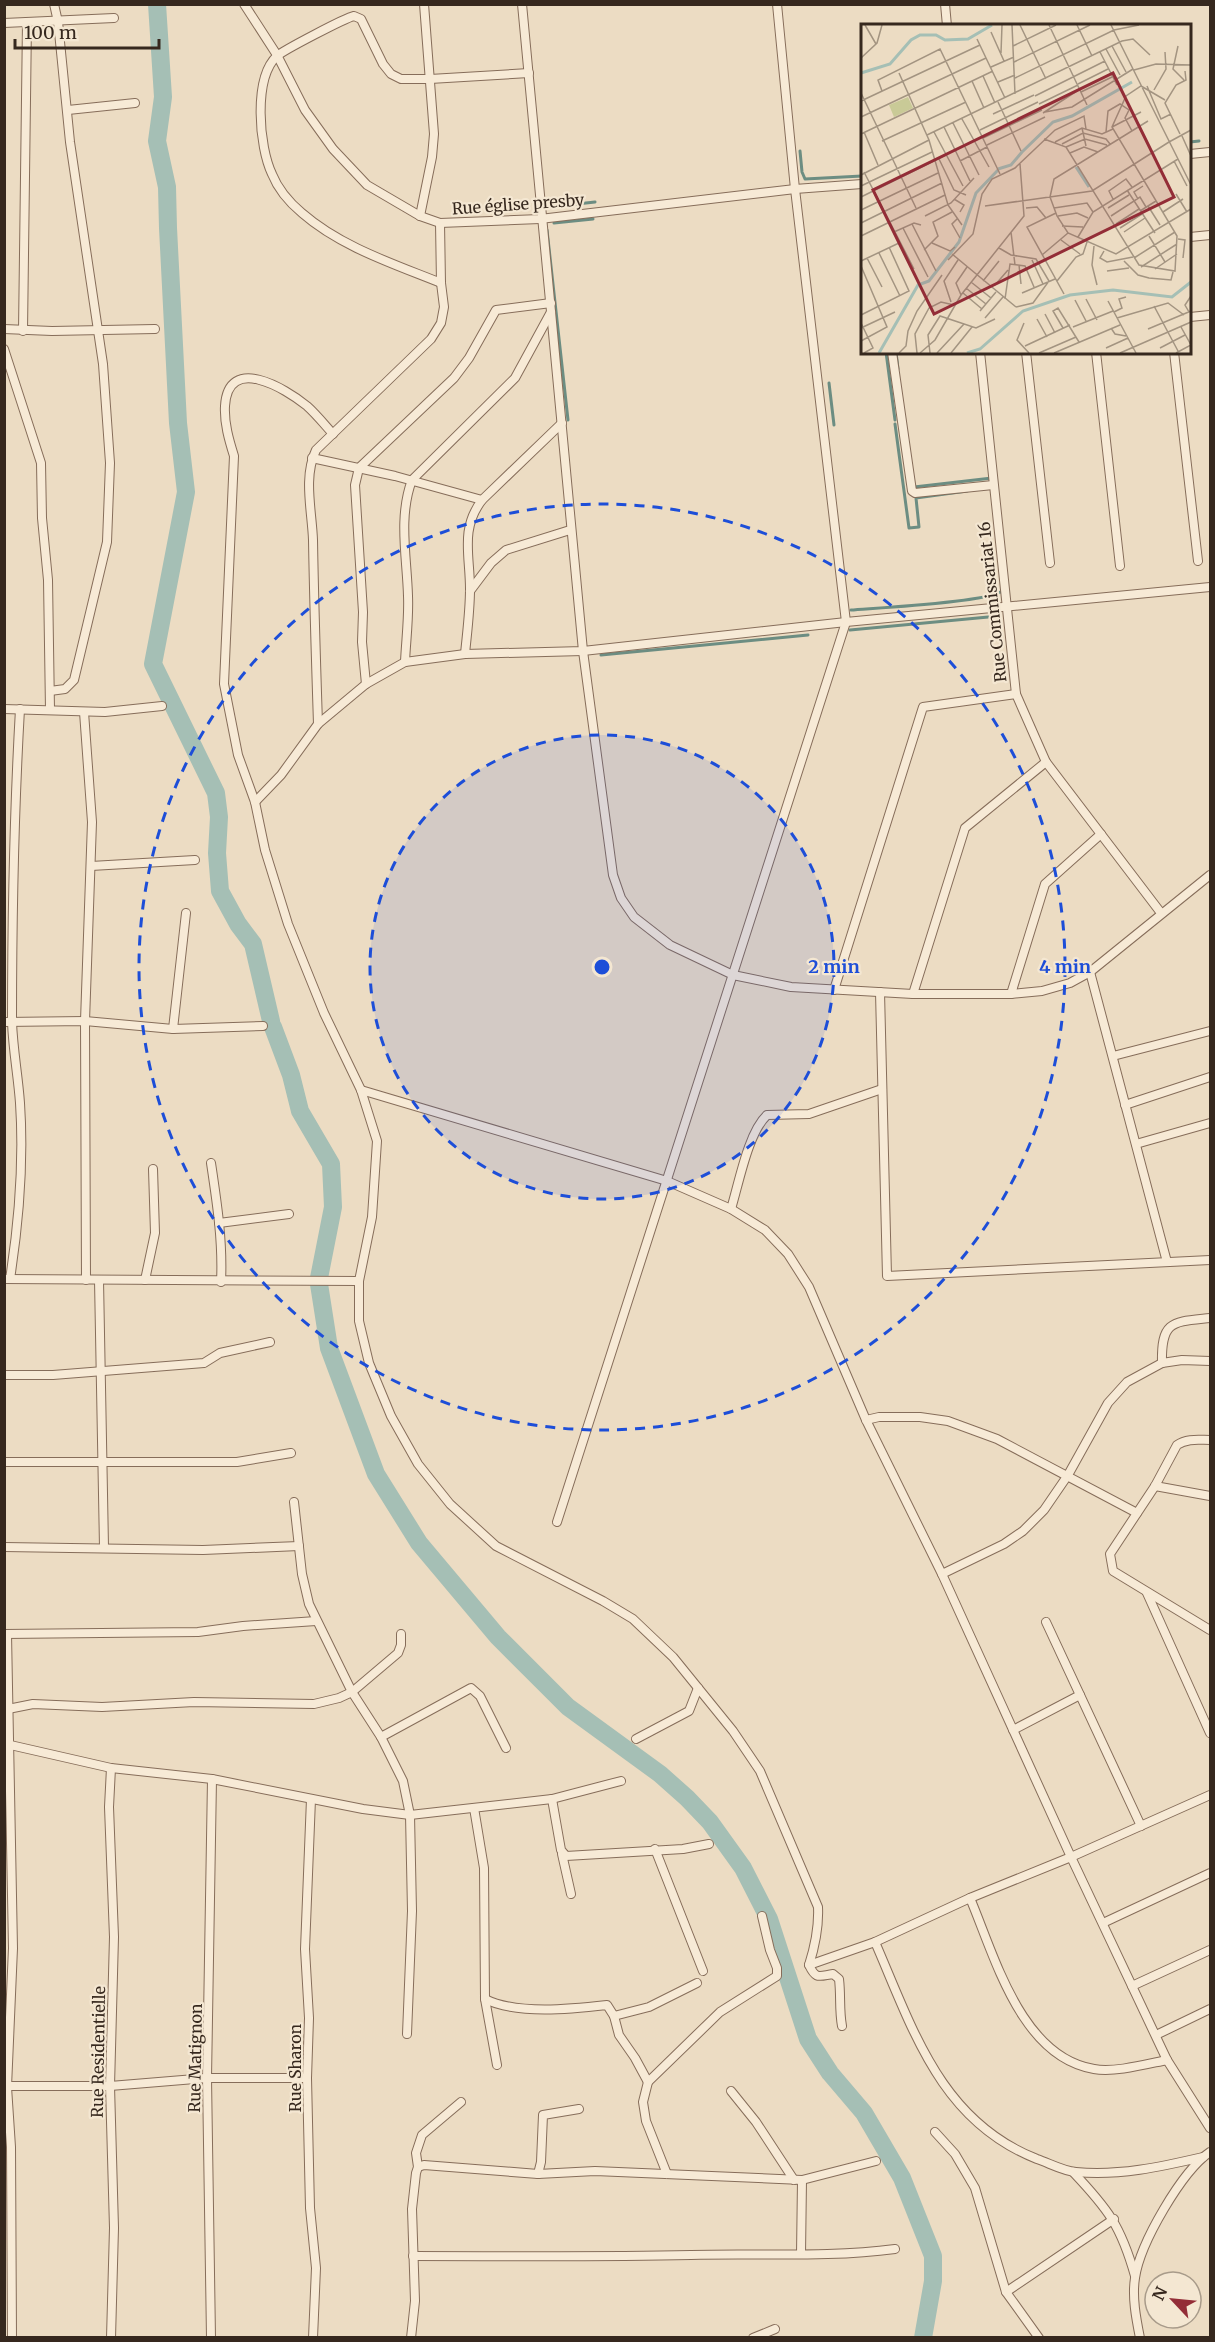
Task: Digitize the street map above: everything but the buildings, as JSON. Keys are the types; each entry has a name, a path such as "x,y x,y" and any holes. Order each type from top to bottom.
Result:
{"street":[{"path":"50,691 65,689 74,681 107,542 110,463 103,364 70,142 58,22 54,4"},
{"name":"Rue église presby","path":"244,4 277,56 305,110 333,148 367,185 420,216 440,223 540,219 795,189 861,184"},
{"path":"420,216 433,146 424,4"},
{"path":"522,4 540,219 551,307 583,651 613,875 621,898 634,917 670,945 733,975 791,987 913,994 1011,994 1042,991 1070,983 1090,972 1210,875"},
{"path":"557,1522 846,622 795,189 777,4"},
{"path":"945,4 948,24"},
{"path":"441,283 338,239 302,213 278,188 270,172 262,135 261,92 268,69 277,56 354,16 361,19 383,64 391,74 401,79 528,73"},
{"path":"4,23 114,18"},
{"path":"23,331 27,22"},
{"path":"68,110 135,103"},
{"path":"1191,154 1210,152"},
{"path":"318,724 309,475 312,458 316,450 431,339 441,323 444,307 441,283 440,223"},
{"path":"1191,237 1210,235"},
{"path":"366,684 355,485 359,468 454,378 469,358 496,310 551,307"},
{"path":"405,662 408,599 405,511 406,497 412,480 515,378 551,307"},
{"path":"1191,317 1210,315"},
{"path":"4,329 23,331 155,329"},
{"path":"4,349 41,463 42,518 48,580 50,710"},
{"path":"892,354 912,491 915,493 942,491 993,485"},
{"name":"Rue Commissariat 16","path":"980,354 1005,607 1016,694 1046,762 1161,913"},
{"path":"1026,354 1050,563"},
{"path":"1096,354 1120,566"},
{"path":"1174,354 1198,561"},
{"path":"333,434 308,407 285,390 255,378 241,378 231,385 226,395 226,428 234,456 225,684 238,755 255,802 265,850 288,924 324,1014 361,1090 377,1141 372,1217 358,1281 359,1321 373,1373 391,1416 418,1464 450,1504 496,1546 633,1619 660,1644 733,1731 760,1771 818,1907 815,1947 809,1965 814,1975 833,1974 839,1978 841,1994 839,2008 842,2026"},
{"path":"465,654 470,591 468,526 472,513 482,500 562,423"},
{"path":"312,458 412,480 482,500"},
{"path":"470,591 491,563 506,549 570,530"},
{"path":"255,802 280,775 318,724 366,684 405,662 465,654 583,651 846,622 1210,587"},
{"path":"834,990 923,707 1016,694"},
{"path":"4,709 84,712 162,706"},
{"path":"20,709 8,1022 20,1105 21,1194 7,1280 358,1281"},
{"path":"84,712 92,822 85,1021 86,1280"},
{"path":"913,994 965,828 1046,762"},
{"path":"1011,994 1045,884 1101,834"},
{"path":"91,866 195,860"},
{"path":"173,1029 186,913"},
{"path":"1090,972 1167,1262"},
{"path":"880,992 887,1276 1210,1260"},
{"path":"8,1022 85,1021 173,1029 263,1026"},
{"path":"1113,1056 1210,1031"},
{"path":"1125,1105 1210,1077"},
{"path":"731,1209 749,1149 760,1122 767,1115 809,1114 882,1089"},
{"path":"361,1090 667,1181 731,1209 765,1230 788,1254 809,1287 866,1420 942,1574 1071,1857 1167,2060 1210,2128"},
{"path":"1136,1144 1210,1122"},
{"path":"211,1163 219,1223 221,1282"},
{"path":"145,1280 155,1233 153,1169"},
{"path":"219,1223 289,1214"},
{"path":"99,1280 104,1547"},
{"path":"1162,1363 1162,1350 1171,1325 1180,1321 1210,1318"},
{"path":"4,1375 53,1375 204,1363 220,1353 270,1342"},
{"path":"942,1574 1004,1544 1023,1531 1044,1510 1068,1475 1108,1403 1127,1382 1162,1363 1182,1360 1210,1361"},
{"path":"866,1420 879,1417 920,1417 948,1421 997,1438 1137,1513"},
{"path":"1210,1440 1193,1440 1177,1445 1155,1486 1110,1554 1113,1571 1210,1630"},
{"path":"4,1461 237,1462 291,1453"},
{"path":"1155,1486 1210,1496"},
{"path":"294,1502 307,1594 316,1621 352,1692 381,1737 403,1781 410,1815 412,1911 407,2034"},
{"path":"4,1546 203,1550 299,1546"},
{"path":"1146,1592 1210,1733"},
{"path":"12,2337 11,2147 6,2086 13,1948 6,1744 8,1709 6,1634 198,1632 316,1621"},
{"path":"1046,1622 1141,1826"},
{"path":"8,1709 33,1704 102,1707 194,1702 314,1704 339,1698 352,1692 398,1653 401,1634"},
{"path":"381,1737 471,1688 480,1696 506,1748"},
{"path":"636,1739 689,1711 698,1688"},
{"path":"1013,1730 1080,1695"},
{"path":"6,1744 111,1768 212,1779 311,1799 410,1815 552,1799 621,1781"},
{"name":"Rue Residentielle","path":"111,1768 109,1807 114,1937 110,2086 114,2228 111,2337"},
{"name":"Rue Matignon","path":"211,2337 207,2078 212,1779"},
{"path":"809,1965 875,1942 970,1898 1071,1857 1210,1795"},
{"name":"Rue Sharon","path":"311,1799 305,1949 309,2018 307,2078 310,2208 316,2268 313,2337"},
{"path":"552,1799 571,1894"},
{"path":"474,1809 484,1868 485,1999 497,2065"},
{"path":"562,1854 566,1856 683,1849 709,1844"},
{"path":"655,1849 703,1971"},
{"path":"1102,1923 1210,1873"},
{"path":"970,1898 1015,2006 1029,2026 1051,2050 1073,2064 1096,2070 1167,2060"},
{"path":"667,2174 646,2121 643,2102 648,2082 720,2012 777,1976 777,1968 762,1916"},
{"path":"875,1942 924,2056 969,2116 992,2135 1022,2153 1073,2172 1117,2173 1153,2169 1203,2157"},
{"path":"1132,1986 1210,1950"},
{"path":"614,2016 649,2007 697,1983"},
{"path":"485,1999 528,2008 569,2009 607,2005 614,2016 619,2035 648,2082"},
{"path":"1156,2036 1210,2010"},
{"path":"6,2086 110,2086 207,2078 307,2078"},
{"path":"731,2091 798,2180 801,2254"},
{"path":"411,2337 415,2301 412,2209 418,2167 416,2153 422,2135 461,2102"},
{"path":"538,2174 541,2162 543,2115 579,2109"},
{"path":"935,2132 955,2154 975,2188 1006,2292 1039,2337"},
{"path":"1135,2277 1146,2243 1158,2219 1176,2190 1203,2157 1210,2152"},
{"path":"418,2167 424,2165 538,2174 595,2171 798,2180 876,2161"},
{"path":"1073,2172 1114,2219 1127,2248 1135,2277 1135,2316 1140,2337"},
{"path":"1006,2292 1114,2219"},
{"path":"413,2256 568,2258 854,2254 896,2249"},
{"path":"753,2337 776,2329"}],"waterway":[{"path":"157,4 163,97 157,141 167,187 178,423 186,492 153,664 216,793 219,817 217,853 220,891 238,924 253,944 271,1021"},
{"path":"1191,142 1199,141"},
{"path":"800,151 805,179 861,176"},
{"path":"550,207 595,202"},
{"path":"554,223 593,219"},
{"path":"547,230 568,420"},
{"path":"886,354 895,420"},
{"path":"896,354 898,369"},
{"path":"829,383 834,425"},
{"path":"895,424 909,528 919,527 916,498 967,491"},
{"path":"914,485 914,487 992,478"},
{"path":"851,610 955,601 993,595 1002,591"},
{"path":"850,630 999,616"},
{"path":"601,655 808,635"},
{"path":"273,1027 291,1075 300,1111 331,1164 333,1207 319,1278"},
{"path":"319,1284 329,1348 376,1474 419,1543 498,1637 568,1707 660,1774 687,1798 710,1822 743,1868 769,1919 808,2039 830,2073 864,2113 902,2178 933,2256 933,2281 923,2338"}]}
